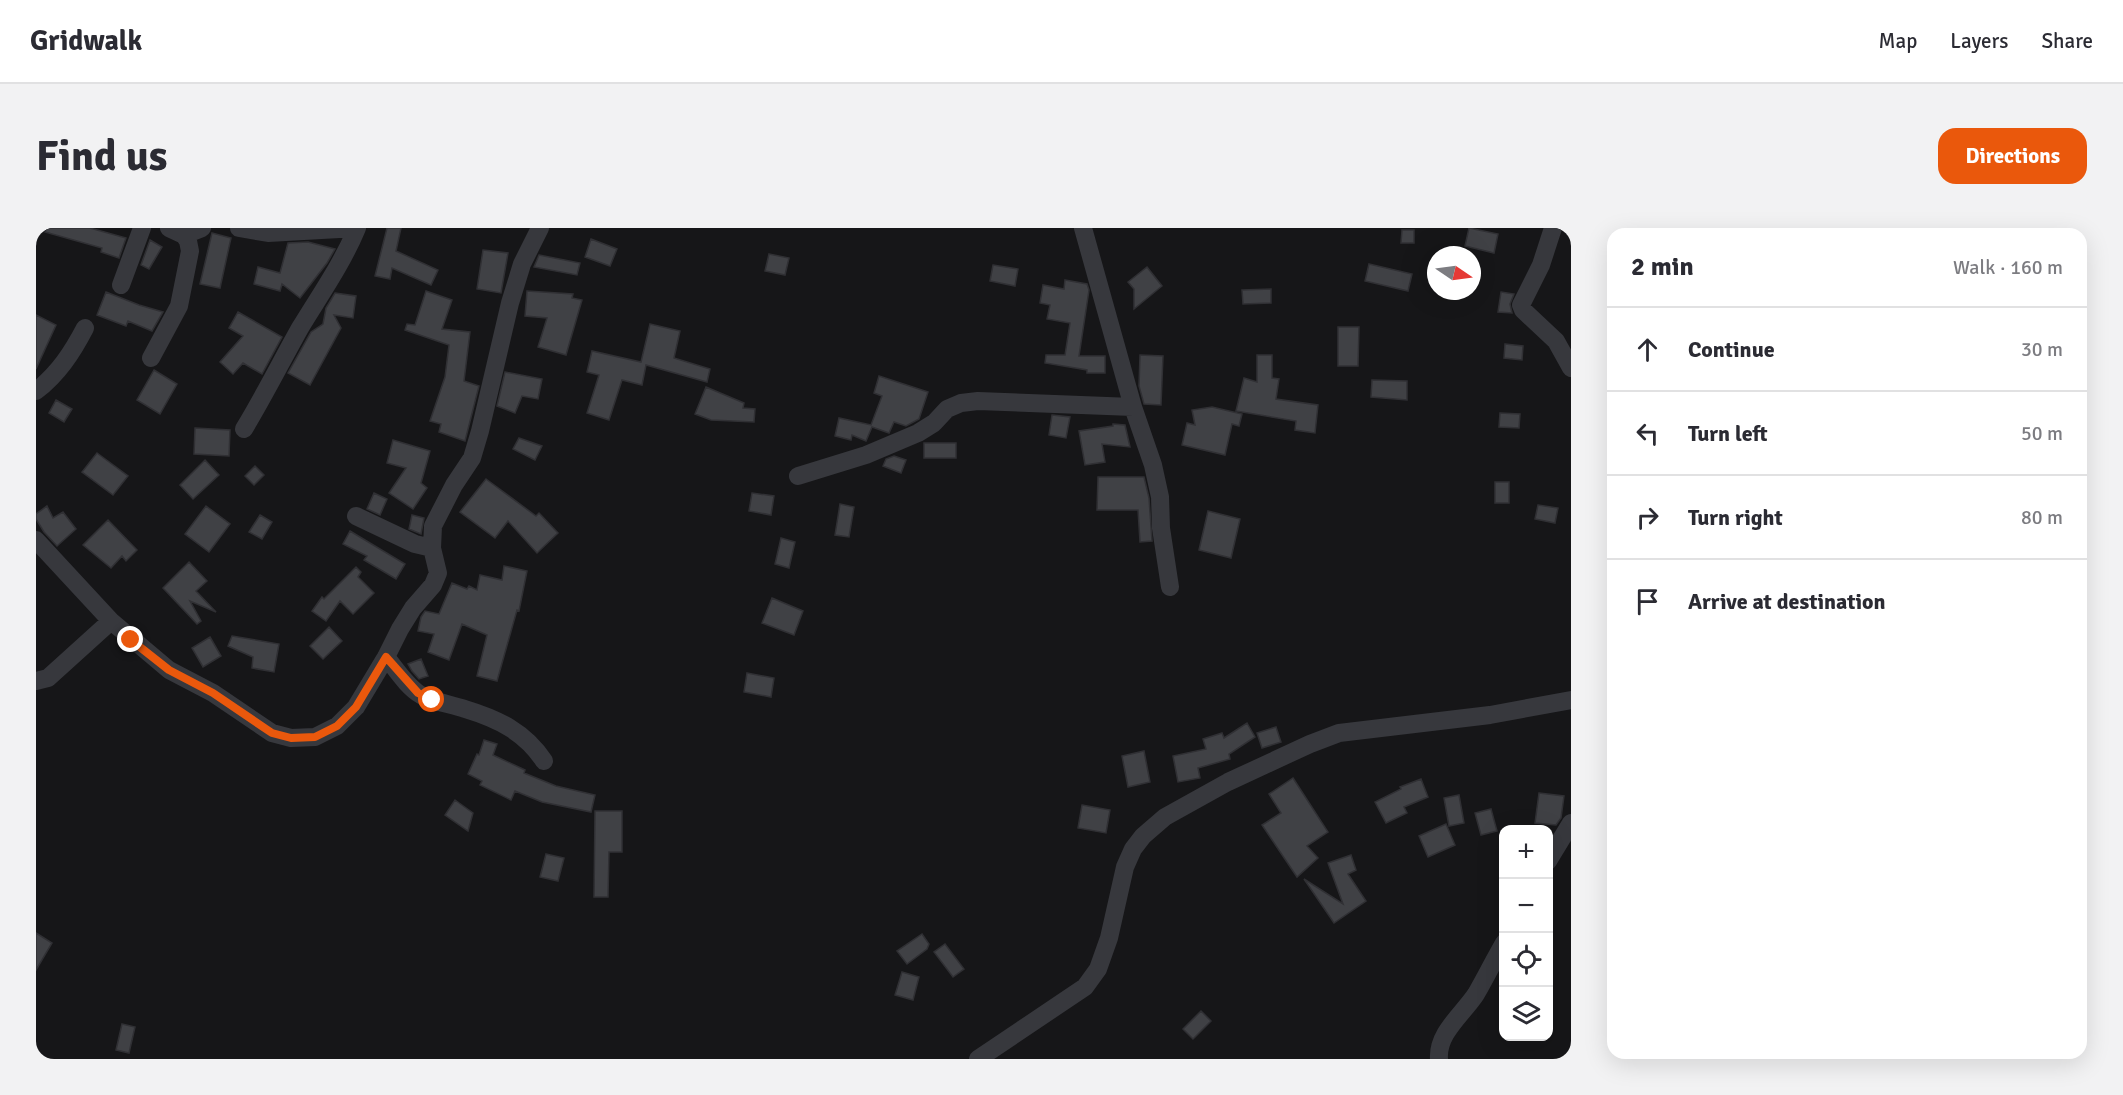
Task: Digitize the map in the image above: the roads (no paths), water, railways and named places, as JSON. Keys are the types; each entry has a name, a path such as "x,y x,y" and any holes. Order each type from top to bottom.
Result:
{"street":[{"path":"121,285 142,228"},
{"path":"177,232 202,228"},
{"path":"239,228 268,233 357,228 346,254 282,359 244,429"},
{"path":"36,540 111,621 169,670 213,693 272,733 291,738 315,737 337,726 356,707 413,608 436,579 438,573 432,548 433,526 454,485 472,458 510,303 522,264 540,228"},
{"path":"1083,228 1132,407 1153,465 1160,497 1161,528 1170,587"},
{"path":"1553,228 1541,265 1521,305 1523,310 1556,341 1571,368"},
{"path":"150,358 179,306 190,251 188,241 177,232"},
{"path":"36,391 51,380 72,354 85,328"},
{"path":"798,476 866,455 918,433 934,423 947,408 961,403 978,401 1132,407"},
{"path":"356,516 415,544 432,548"},
{"path":"36,681 48,678 111,621"},
{"path":"386,657 418,693 432,700 490,718 517,732 534,746 544,761"},
{"path":"978,1059 1085,987 1102,959 1125,867 1133,849 1143,836 1165,817 1228,782 1310,744 1339,734 1490,715 1571,700"},
{"path":"1553,853 1571,823"},
{"path":"1439,1059 1440,1045 1475,996 1499,951"}]}
